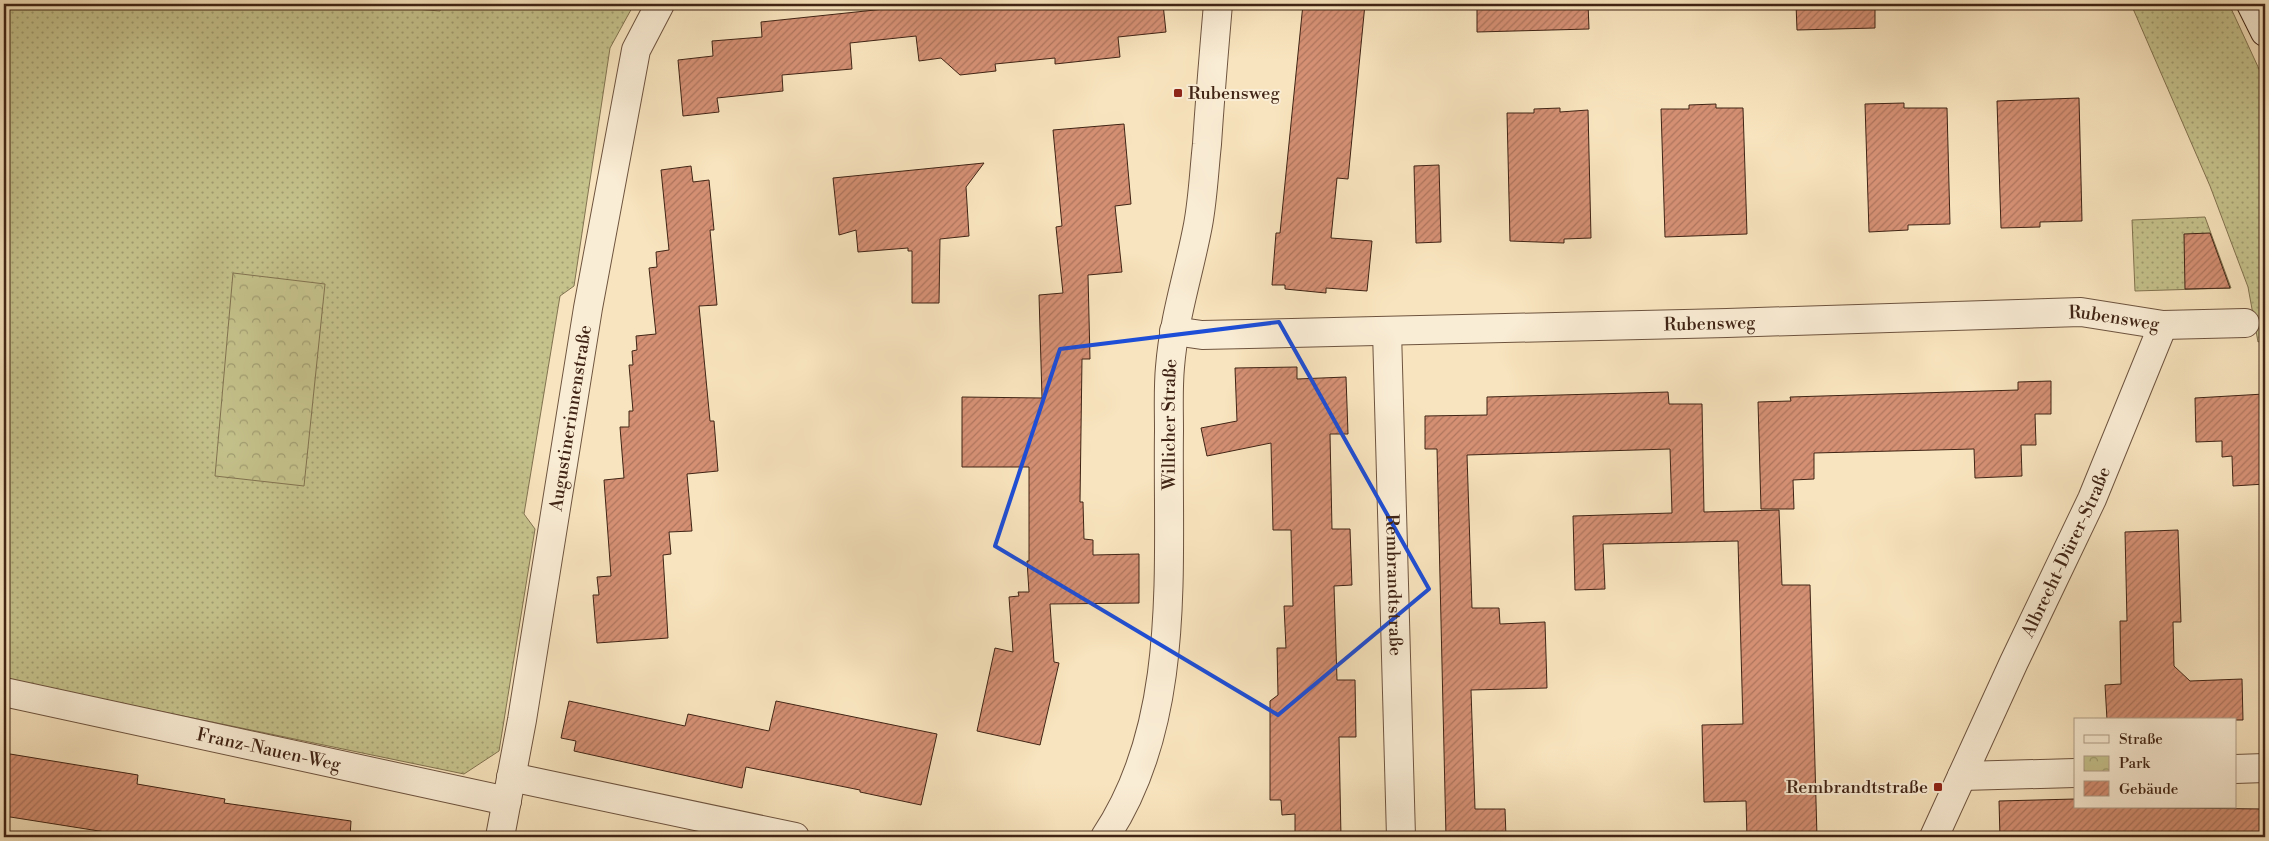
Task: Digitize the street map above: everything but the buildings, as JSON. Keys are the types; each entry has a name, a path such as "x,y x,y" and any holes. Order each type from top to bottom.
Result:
{"street":[{"name":"Augustinerinnenstraße","path":"500,837 588,308 634,60 636,50 660,4"},
{"name":"Willicher Straße","path":"1105,837 1116,820 1135,782 1151,735 1160,680 1166,626 1170,368 1174,331 1202,202 1218,4"},
{"path":"2251,4 2265,32"},
{"name":"Rubensweg","path":"1174,331 1202,335 2081,312 2163,325 2245,323"},
{"name":"Albrecht-Dürer-Straße","path":"1934,837 2092,498 2163,325"},
{"name":"Rembrandtstraße","path":"1387,331 1401,837"},
{"name":"Franz-Nauen-Weg","path":"4,692 509,789 795,837"},
{"path":"2236,769 2265,768"},
{"path":"1962,776 2074,773"}],"highlighted area":[{"path":"1279,322 1429,589 1278,715 995,546 1060,349"}],"green space":[{"path":"4,4 355,4 440,11 442,4 633,6 610,48 574,286 560,296 524,514 535,529 499,751 464,774 4,679"},
{"path":"2131,4 2229,4 2265,82 2265,339 2258,342 2248,287 2210,186"},
{"path":"2205,217 2231,288 2135,291 2132,220"},
{"path":"233,273 325,284 304,486 215,476"}],"place":[{"name":"Rubensweg","path":"1178,93"},
{"name":"Rembrandtstraße","path":"1938,787"}]}
